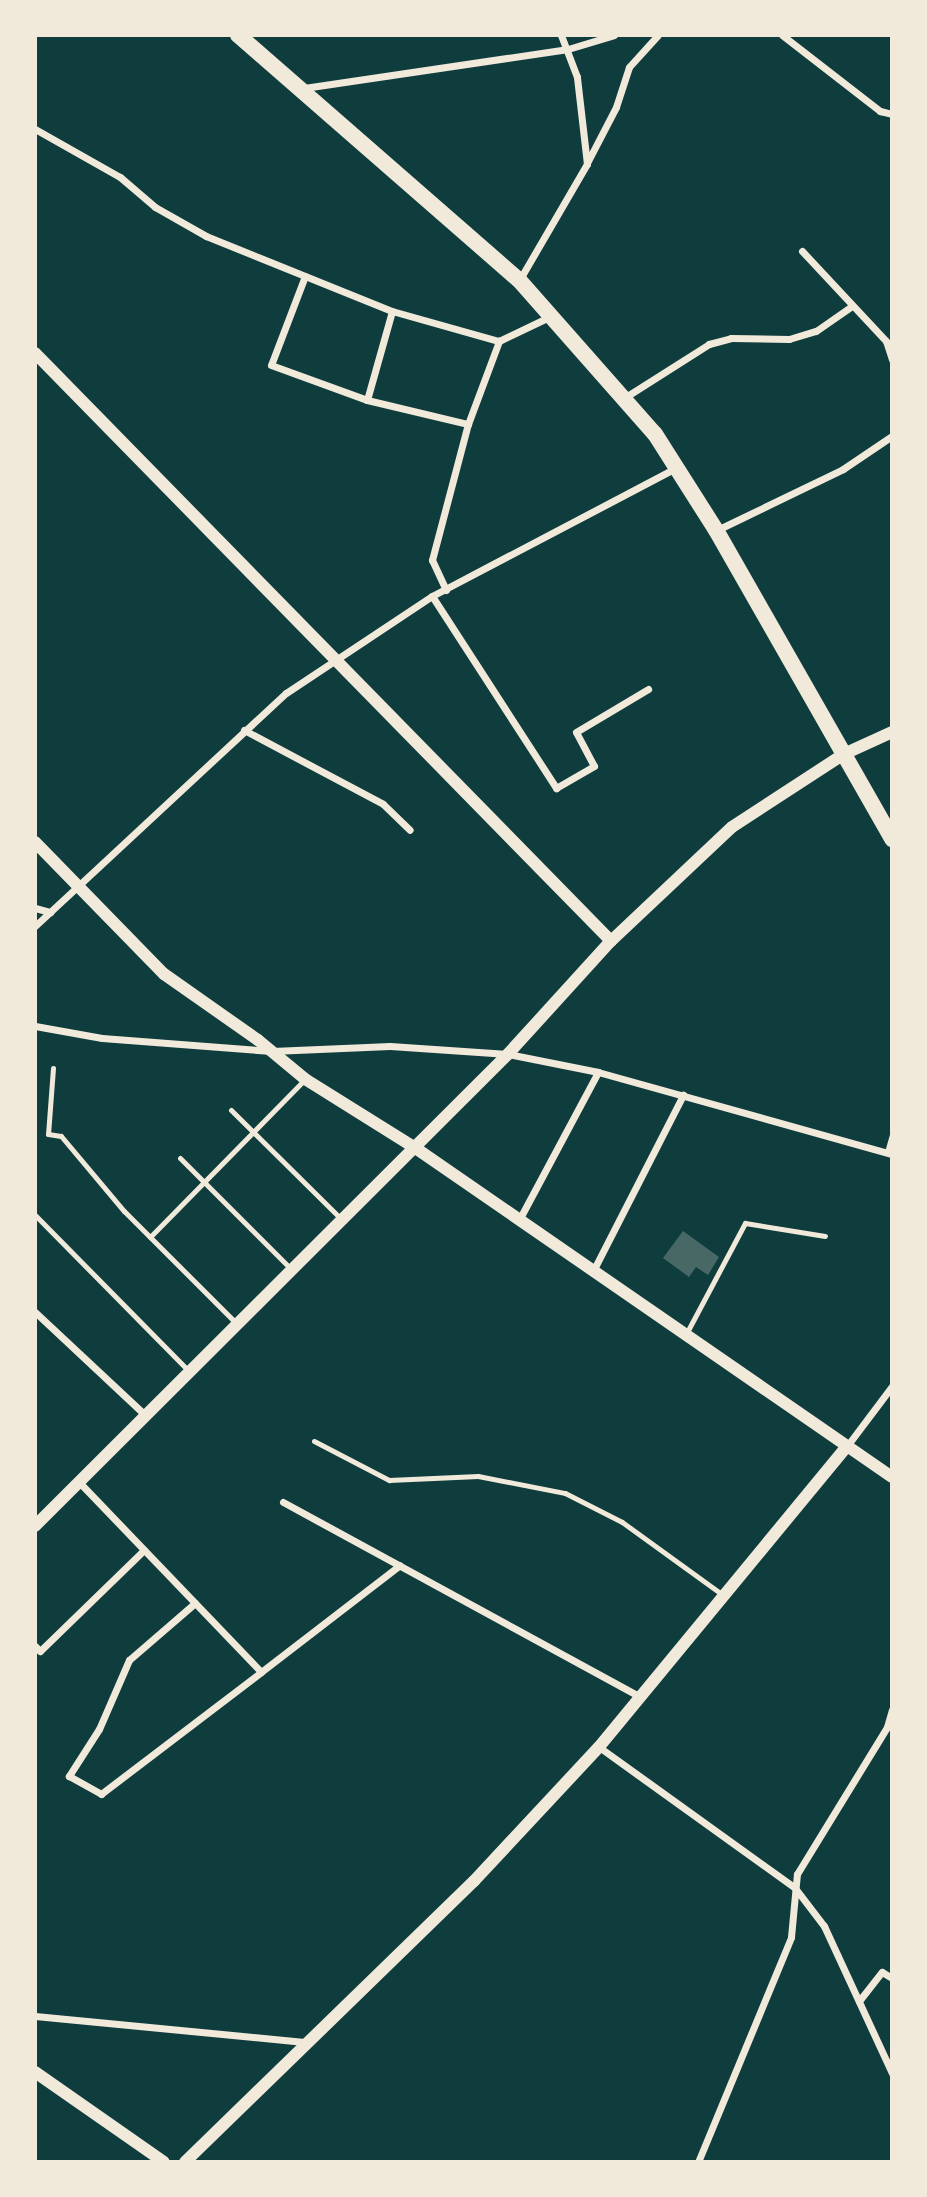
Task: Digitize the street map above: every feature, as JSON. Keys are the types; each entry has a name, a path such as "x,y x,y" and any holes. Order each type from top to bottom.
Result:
{"main road":[{"path":"238,35 304,88 519,280 624,398 676,467 716,530 892,839"}],"street":[{"path":"561,35 577,77 587,163"},
{"path":"304,88 568,49 614,35"},
{"path":"519,280 616,107 629,67 658,35"},
{"path":"782,35 880,111 892,114"},
{"path":"35,129 120,177 155,207 206,236 392,312 499,341 550,316"},
{"path":"802,251 886,341 892,360"},
{"path":"305,276 271,365 367,400 468,424"},
{"path":"624,398 709,344 731,338 789,339 816,331 852,306"},
{"path":"367,400 392,312"},
{"path":"446,590 432,560 468,424 499,341"},
{"path":"35,353 611,941"},
{"path":"716,530 843,469 892,436"},
{"path":"35,926 244,730 334,660 432,596 676,467"},
{"path":"432,596 556,788 594,766 576,732 648,689"},
{"path":"244,730 383,804 410,830"},
{"path":"35,1526 508,1054 611,941 733,827 844,754 892,732"},
{"path":"35,842 76,887 164,974 272,1051 304,1079 414,1147 892,1477"},
{"path":"35,908 50,912"},
{"path":"35,1026 102,1038 272,1051 390,1045 508,1054 598,1072 890,1153"},
{"path":"519,1221 598,1072"},
{"path":"593,1271 683,1095"},
{"path":"35,1312 145,1415"},
{"path":"185,2162 474,1881 599,1747 643,1698 892,1386"},
{"path":"79,1482 261,1672"},
{"path":"283,1502 643,1698"},
{"path":"35,1646 40,1651 144,1550"},
{"path":"195,1603 128,1660 99,1729 69,1776 101,1794 400,1565"},
{"path":"698,2162 791,1937 797,1874 887,1727 892,1710"},
{"path":"599,1747 794,1888 824,1926 892,2073"},
{"path":"859,2001 881,1972 892,1978"},
{"path":"35,2016 73,2023 307,2042"},
{"path":"35,2072 164,2162"}],"lane":[{"path":"53,1068 48,1134 61,1136 150,1237 237,1324"},
{"path":"150,1237 304,1079"},
{"path":"231,1110 341,1219"},
{"path":"890,1153 892,1135"},
{"path":"180,1157 291,1269"},
{"path":"35,1215 189,1371"},
{"path":"686,1334 745,1223 825,1236"},
{"path":"314,1441 389,1480 478,1476 565,1493 622,1522 725,1595"}],"building":[{"path":"683,1231 719,1257 708,1275 696,1267 689,1277 663,1258"}]}
